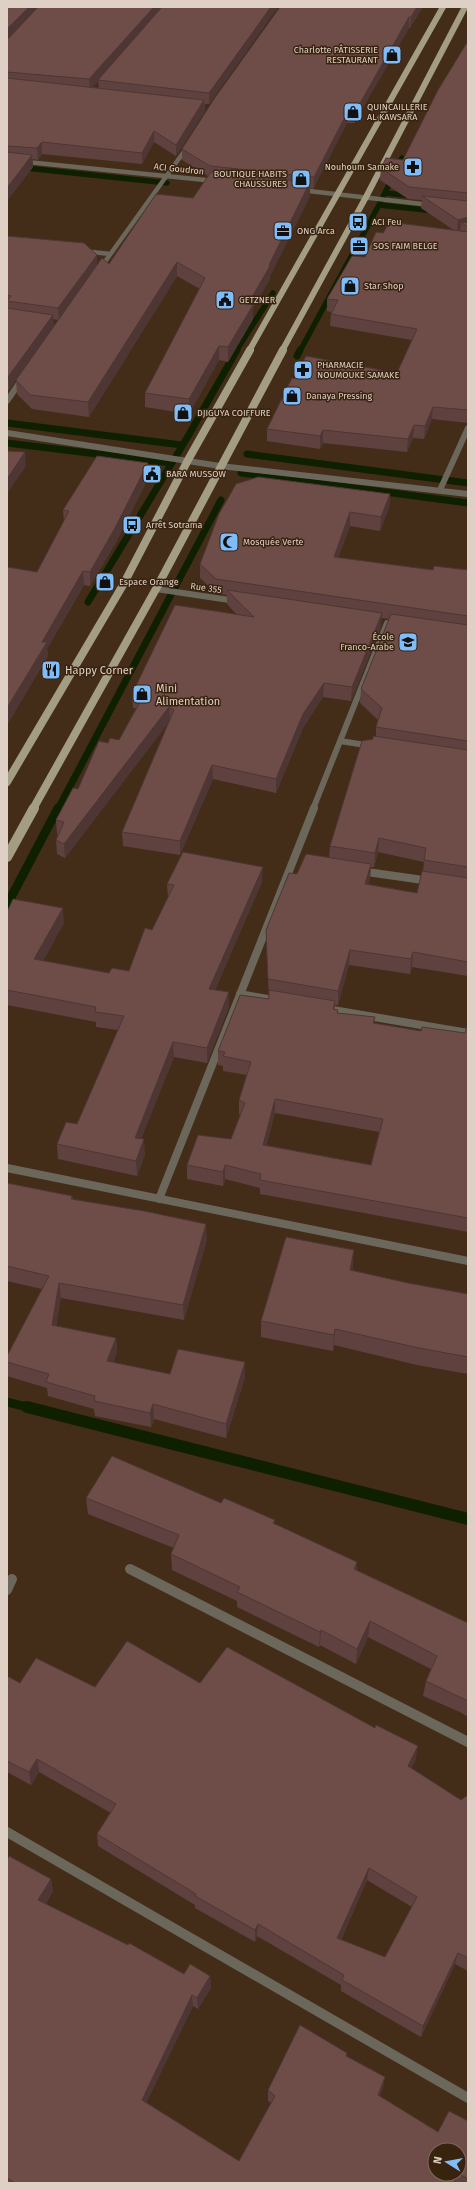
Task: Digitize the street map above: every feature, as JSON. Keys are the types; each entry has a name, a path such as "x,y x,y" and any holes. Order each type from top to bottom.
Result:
{"main road":[{"path":"7,782 122,585 188,460 442,7"},
{"path":"7,857 156,590 220,466 366,197 465,7"}],"street":[{"path":"96,273 168,176 192,139"},
{"name":"ACI Goudron","path":"7,160 222,182"},
{"path":"291,189 438,205"},
{"path":"74,250 110,254"},
{"path":"7,401 24,375"},
{"path":"440,490 468,428"},
{"path":"7,433 220,466 468,494"},
{"name":"Rue 355","path":"156,590 240,602"},
{"path":"159,1199 240,994 296,861 340,742 387,623"},
{"path":"340,742 378,747"},
{"path":"354,870 438,882"},
{"path":"240,994 287,1002"},
{"path":"319,1008 468,1033"},
{"path":"7,1168 468,1261"},
{"path":"130,1569 468,1742"},
{"path":"7,1590 12,1579"},
{"path":"7,1832 468,2098"}],"building":[{"path":"7,7 29,7 7,29"},
{"path":"38,7 154,7 89,79 7,72 7,38 9,38"},
{"path":"162,7 271,7 209,93 98,80"},
{"path":"280,7 417,7 411,17 409,17 355,112 348,111 314,177 210,166 182,149 214,99"},
{"path":"468,41 468,193 409,187 381,168 386,158 403,160 438,90"},
{"path":"7,78 204,100 176,145 154,131 142,153 42,142 37,148 7,146"},
{"path":"7,152 32,155 7,188"},
{"path":"211,172 310,182 269,265 270,266 248,304 253,305 228,347 219,346 189,399 145,393 205,278 177,262 88,402 30,395 16,380 102,258 109,264 156,194 193,198"},
{"path":"422,196 468,201 468,217 458,220"},
{"path":"390,222 468,232 468,410 433,407 425,426 414,425 408,439 323,430 320,436 267,429 292,378 294,379 306,356 397,373 417,329 331,314 338,300 327,299 352,256 365,257 376,232 383,233"},
{"path":"461,222 468,223 468,227"},
{"path":"7,236 84,243 97,255 58,308 7,301 11,296 7,295"},
{"path":"7,308 53,315 8,377 7,377"},
{"path":"7,451 25,452 7,479"},
{"path":"97,456 148,463 115,528 90,572 83,571 42,642 47,642 7,708 7,567 37,572 69,511 63,510"},
{"path":"258,477 390,494 381,517 350,512 334,557 433,570 434,566 468,570 468,616 216,579 200,564 219,514 236,484"},
{"path":"227,590 382,613 352,687 324,683 303,714 276,779 212,765 180,841 122,832 174,710 169,707 64,844 56,840 64,822 56,820 73,788 78,789 99,741 108,743 110,738 119,740 144,695 132,694 175,605 254,617"},
{"path":"391,614 468,625 468,741 376,727 382,708 361,689"},
{"path":"373,736 468,750 468,867 424,860 426,848 379,838 375,853 330,846 362,741 373,739"},
{"path":"183,852 263,867 209,989 229,992 207,1048 173,1042 135,1138 144,1139 136,1161 57,1144 66,1122 77,1124 124,1016 95,1012 96,1007 7,990 7,912 13,899 63,908 34,959 109,973 112,968 129,971 145,928 152,930 174,885 167,884"},
{"path":"306,854 371,864 365,884 417,893 422,871 468,878 468,962 413,952 411,959 350,950 338,991 268,979 266,930 289,873 297,874"},
{"path":"269,990 335,1001 333,1009 338,1010 337,1013 375,1017 373,1023 421,1031 422,1027 465,1033 468,1024 468,1218 260,1180 261,1174 225,1165 223,1172 187,1165 198,1135 231,1139 245,1103 239,1100 251,1062 223,1056 225,1052 218,1051 240,995 269,999","holes":["275,1099 383,1119 371,1165 263,1145"]},
{"path":"7,1183 72,1196 71,1199 144,1211 206,1224 183,1305 59,1283 52,1325 116,1338 107,1361 170,1374 178,1349 245,1362 226,1424 153,1404 150,1413 94,1401 95,1396 46,1382 49,1374 7,1362 7,1356 49,1276 7,1266"},
{"path":"286,1237 354,1250 350,1270 468,1294 468,1357 419,1348 335,1329 334,1335 261,1321"},
{"path":"112,1456 221,1503 224,1498 275,1520 273,1523 357,1562 354,1569 468,1623 468,1701 426,1681 437,1656 370,1621 357,1649 321,1630 320,1632 237,1592 240,1587 171,1554 179,1535 86,1498"},
{"path":"127,1641 200,1683 227,1647 375,1728 376,1725 418,1746 408,1766 461,1800 468,1795 468,1958 458,1953 423,2026 342,1980 344,1975 258,1924 255,1930 195,1896 196,1894 97,1834 116,1804 37,1759 29,1772 7,1761 7,1676 20,1683 36,1658 95,1687","holes":["369,1868 417,1897 385,1957 337,1938"]},
{"path":"9,1856 51,1879 38,1900 128,1945 129,1943 184,1974 190,1964 210,1976 197,1998 192,1995 142,2100 239,2161 275,2096 268,2090 300,2025 347,2053 346,2056 385,2077 378,2095 438,2132 449,2111 468,2121 468,2179 467,2142 427,2142 427,2182 454,2183 15,2183 7,2178 7,1860"}],"waterway":[{"path":"379,205 402,158"},
{"path":"7,166 167,183"},
{"path":"385,193 413,196"},
{"path":"300,351 379,205"},
{"path":"379,205 435,211"},
{"path":"236,351 273,293"},
{"path":"88,602 187,438 237,350"},
{"path":"297,356 300,350"},
{"path":"7,423 182,445"},
{"path":"7,443 171,463"},
{"path":"247,454 468,483"},
{"path":"241,473 468,503"},
{"path":"58,809 221,500"},
{"path":"7,905 58,808"},
{"path":"7,1402 27,1407"},
{"path":"27,1407 31,1408"},
{"path":"27,1407 468,1519"}],"place":[{"name":"Charlotte PÂTISSERIE RESTAURANT","path":"392,55"},
{"name":"QUINCAILLERIE AL KAWSARA","path":"353,112"},
{"name":"Nouhoum Samake","path":"413,167"},
{"name":"BOUTIQUE HABITS CHAUSSURES","path":"301,179"},
{"name":"ACI Feu","path":"358,222"},
{"name":"ONG Arca","path":"283,231"},
{"name":"SOS FAIM BELGE","path":"359,246"},
{"name":"Star Shop","path":"350,286"},
{"name":"GETZNER","path":"225,300"},
{"name":"PHARMACIE NOUMOUKE SAMAKE","path":"303,370"},
{"name":"Danaya Pressing","path":"292,396"},
{"name":"DJIGUYA COIFFURE","path":"183,413"},
{"name":"BARA MUSSOW","path":"152,474"},
{"name":"Arrêt Sotrama","path":"132,525"},
{"name":"Mosquée Verte","path":"229,542"},
{"name":"Espace Orange","path":"105,582"},
{"name":"École Franco-Arabe","path":"408,642"},
{"name":"Happy Corner","path":"51,670"},
{"name":"Mini Alimentation","path":"142,694"}]}
